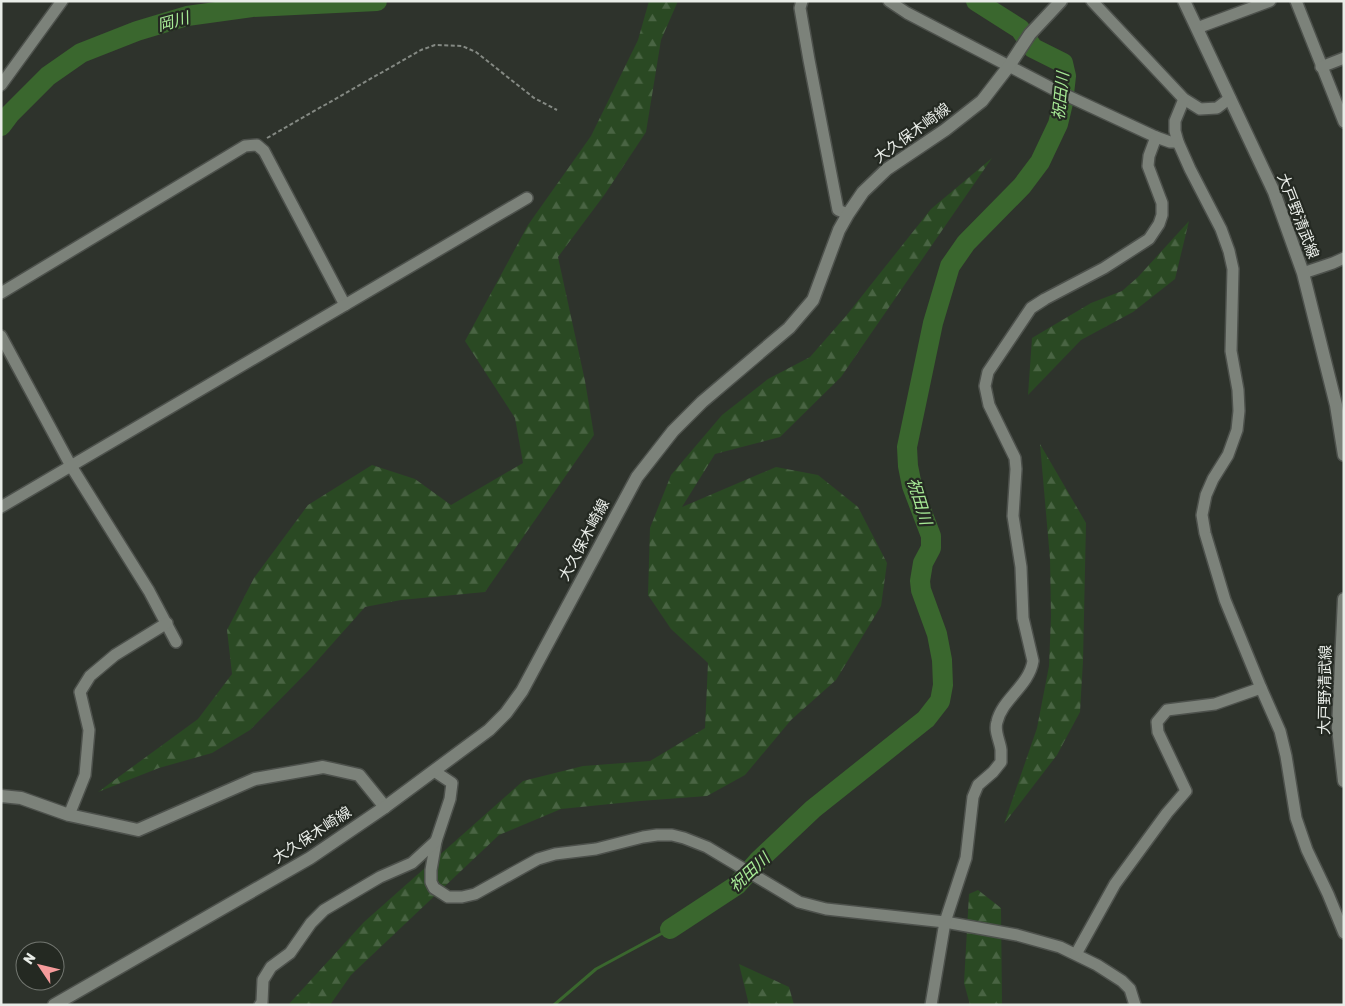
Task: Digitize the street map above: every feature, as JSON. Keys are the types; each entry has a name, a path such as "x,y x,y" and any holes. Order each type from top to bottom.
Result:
{"main road":[{"name":"大久保木崎線","path":"54,1005 310,858 385,807 489,730 506,713 522,691 637,477 673,431 702,402 789,328 813,300 839,230 863,192 887,169 945,130 982,101 1027,39 1061,1"},
{"name":"大戸野清武線","path":"1184,1 1274,192 1302,273 1336,405 1344,455"},
{"name":"大戸野清武線","path":"1344,599 1338,728 1344,781"},
{"path":"1,796 21,798 70,815 138,830 255,779 323,767 359,775 385,807"}],"street":[{"path":"1,85 62,1"},
{"path":"802,1 800,8 808,60 836,202 838,210 848,214"},
{"path":"889,1 906,13 1062,93 1156,137 1170,142 1178,142"},
{"path":"1092,1 1184,99 1200,109 1218,108 1230,98"},
{"path":"1197,28 1270,1"},
{"path":"1296,1 1344,122"},
{"path":"1321,66 1344,58"},
{"path":"1184,99 1175,121 1178,142 1221,229 1229,251 1232,269 1231,351 1238,390 1239,411 1237,430 1228,455 1213,479 1206,495 1202,516 1204,533 1225,600 1280,731 1296,818 1307,850 1344,933"},
{"path":"931,1005 945,922 966,858 972,797 978,784 1001,762 1001,750 996,724 1001,711 1022,685 1032,667 1033,661 1023,618 1021,567 1013,516 1015,458 989,406 985,386 988,372 1031,308 1104,268 1149,239 1159,224 1162,215 1162,203 1148,166 1149,156 1156,137"},
{"path":"1,292 245,146 257,145 264,151 345,305"},
{"path":"1,507 527,198"},
{"path":"1302,273 1344,258"},
{"path":"1,336 72,466 149,591 176,642"},
{"path":"70,815 85,775 89,730 80,692 90,676 115,655 166,623"},
{"path":"1076,954 1115,884 1167,813 1186,791 1158,732 1157,722 1166,710 1215,704 1261,688"},
{"path":"434,770 452,783 450,799 436,841 430,870 431,882 434,888 439,893 448,897 454,898 475,894 538,859 555,854 596,849 643,836 672,835 706,848 799,902 826,909 945,922 1017,935 1060,947 1097,965 1122,981 1130,989 1135,1005"},
{"path":"260,1005 262,1002 264,980 271,966 290,953 311,923 324,910 380,876 412,863 436,841"}],"path":[{"path":"257,145 420,50 435,46 462,46 476,52 534,98 557,110"}],"green space":[{"path":"649,1 678,1 661,40 646,132 605,194 558,257 585,381 594,435 485,592 401,600 365,607 309,670 250,730 212,753 159,768 98,792 198,719 232,674 227,630 254,578 308,505 372,465 415,479 451,505 523,463 515,418 465,341 528,225 591,136 638,40"},
{"path":"992,158 841,377 780,437 715,454 682,507 776,467 818,475 858,507 887,563 881,606 836,680 791,720 745,775 707,796 561,809 499,835 351,975 330,1005 288,1005 364,922 523,781 583,766 650,761 705,728 708,663 671,629 648,595 650,528 671,475 722,415 768,379 810,357 846,316 931,209"},
{"path":"1189,221 1175,279 1133,312 1081,340 1028,395 1032,338 1091,303 1122,291 1138,277"},
{"path":"1040,444 1086,523 1080,712 1057,755 1004,824 1037,728 1049,666 1051,616 1050,559"},
{"path":"978,890 1001,908 1002,1005 970,1005 964,983 969,894"},
{"path":"739,964 789,987 794,1005 749,1005"}],"waterway":[{"name":"岡川","path":"1,126 10,114 48,76 81,53 137,31 187,16 252,7 377,1"},
{"name":"祝田川","path":"670,929 737,885 758,861 813,809 926,719 940,701 943,685 942,660 937,634 921,590 920,581 923,563 931,548 931,536 912,486 907,447 933,323 950,266 966,243 1022,186 1040,162 1058,124 1066,76 1063,63 1033,48 1020,29 976,1"},
{"path":"554,1005 596,969 670,929"}]}
